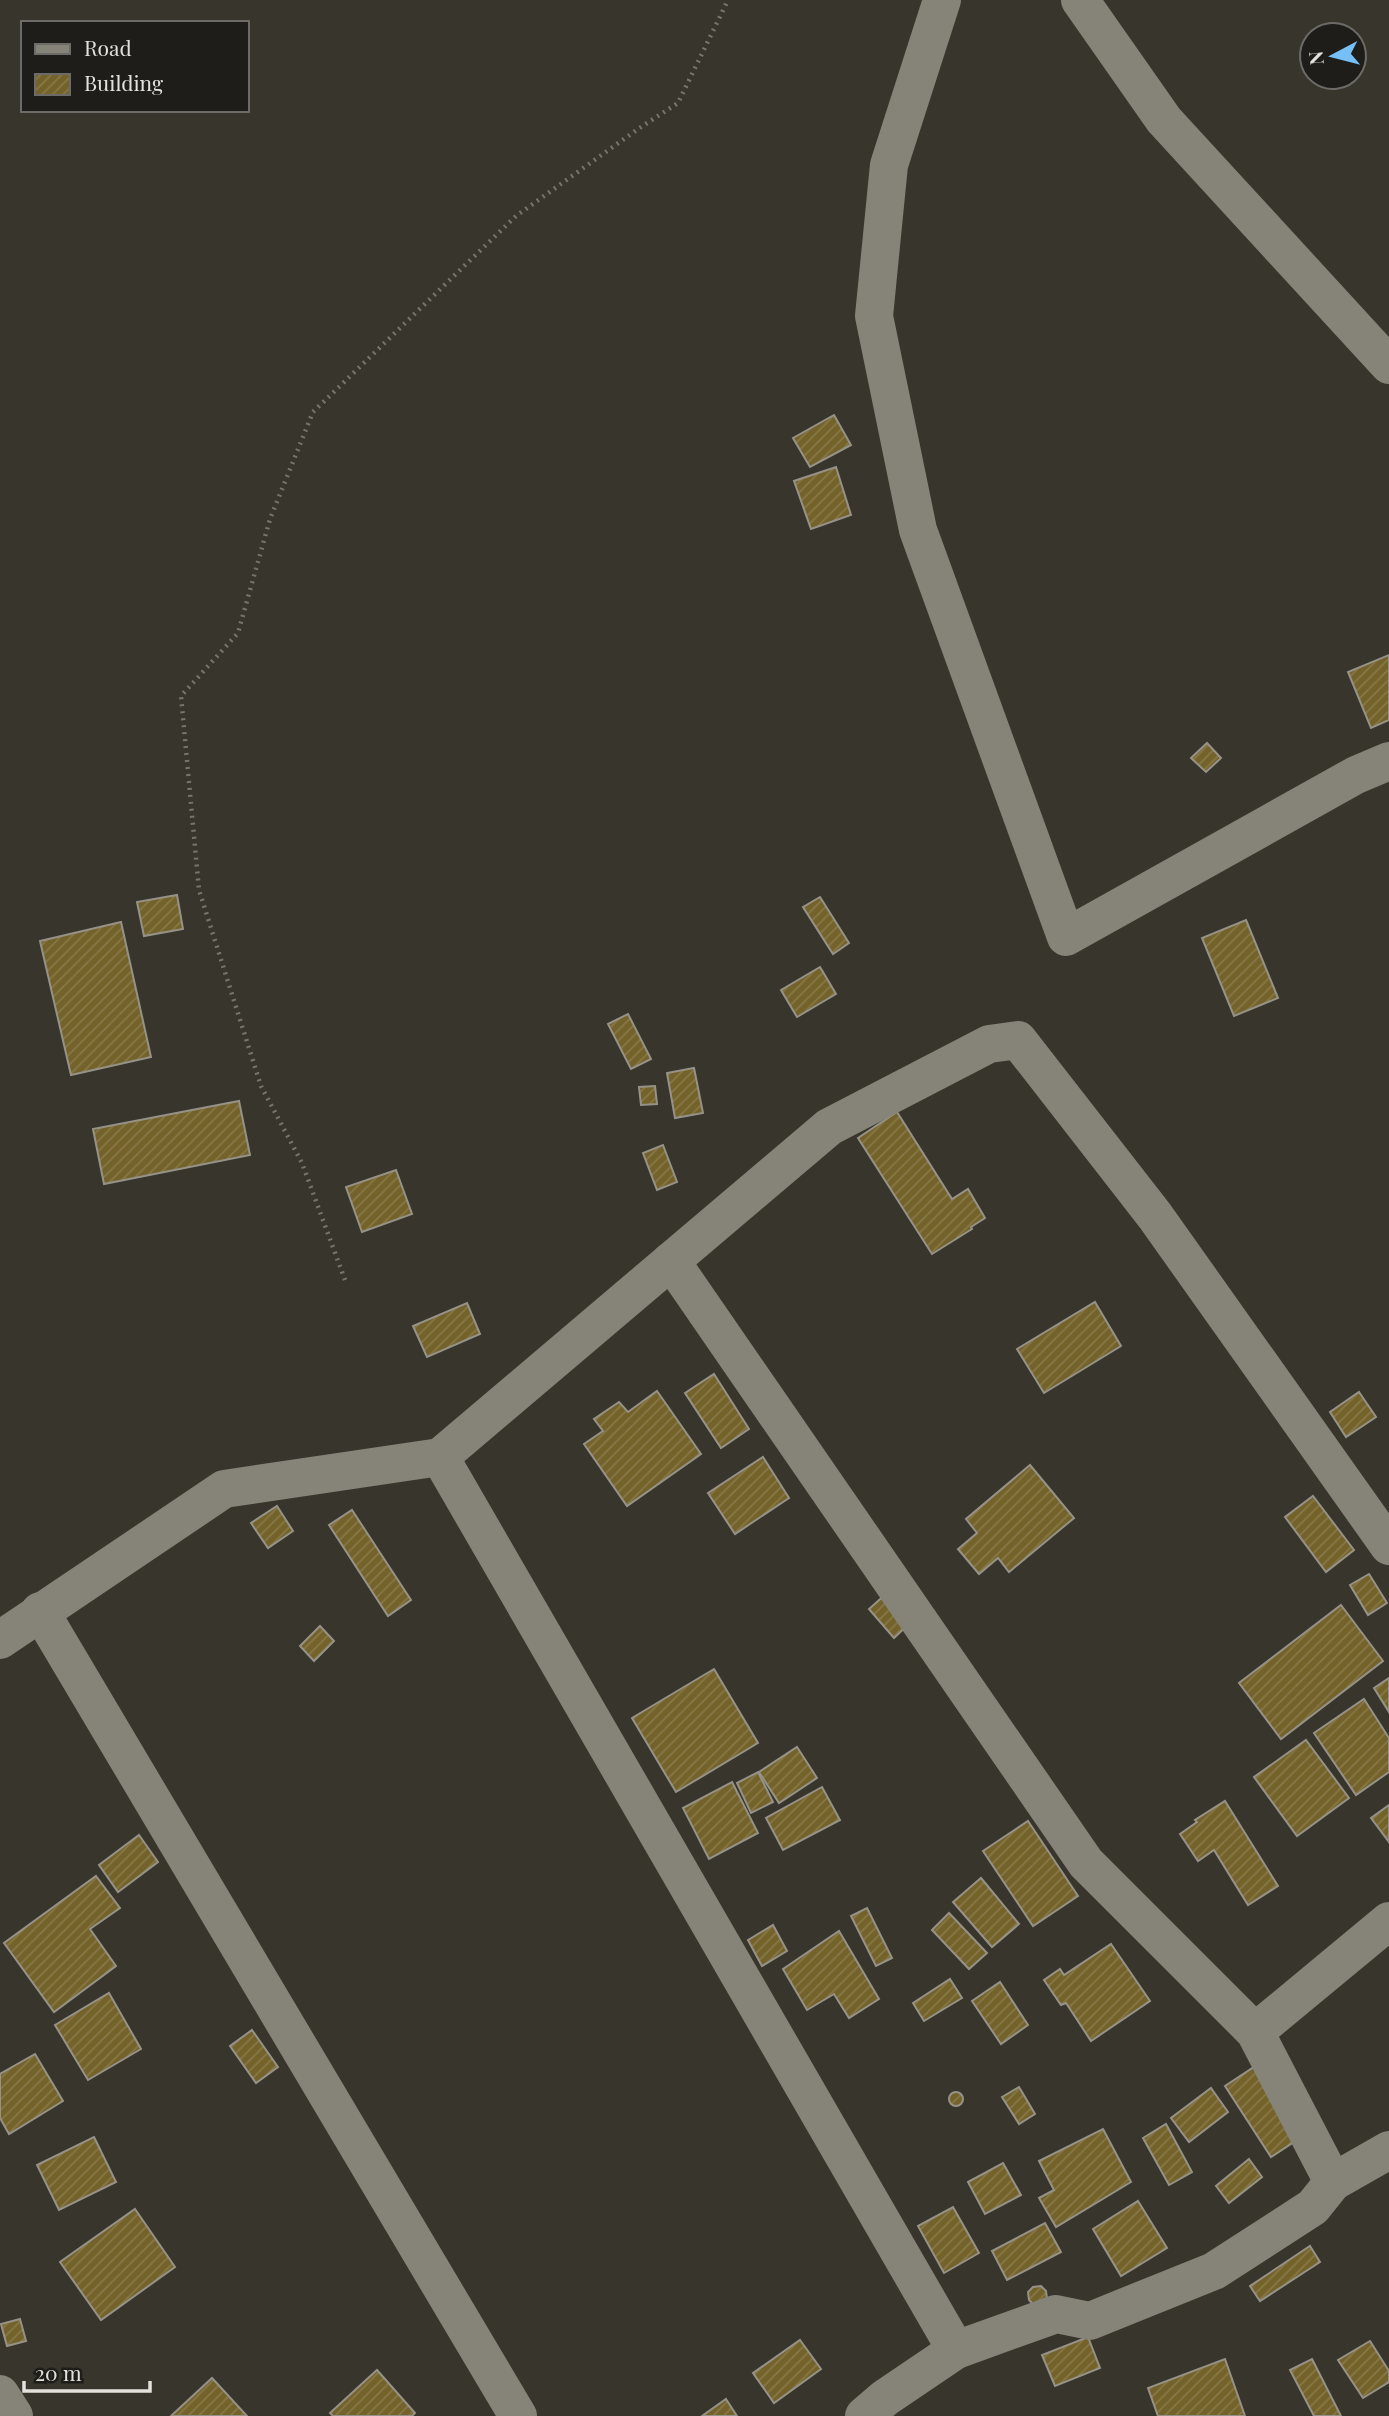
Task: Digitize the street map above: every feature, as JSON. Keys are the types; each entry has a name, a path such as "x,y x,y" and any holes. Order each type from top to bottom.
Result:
{"street":[{"path":"942,0 889,164 874,316 918,530 1066,937 1356,775 1389,761"},
{"path":"1080,0 1164,120 1389,365"},
{"path":"0,1640 223,1489 440,1457 829,1126 989,1044 1018,1040 1155,1216 1389,1546"},
{"path":"671,1261 1086,1863 1255,2032 1333,2182"},
{"path":"440,1457 956,2350"},
{"path":"40,1611 518,2416"},
{"path":"1255,2032 1389,1921"},
{"path":"882,2410 956,2350 1056,2314 1090,2321 1214,2272 1314,2207 1333,2182 1389,2150"},
{"path":"0,2394 13,2416"}],"path":[{"path":"345,1280 302,1163 261,1086 199,891 181,696 238,633 270,519 313,412 516,216 678,103 728,0"}],"building":[{"path":"834,415 851,445 810,467 793,438"},
{"path":"836,467 851,515 811,529 794,481"},
{"path":"1389,655 1389,720 1371,728 1348,672"},
{"path":"1207,743 1221,758 1206,772 1191,758"},
{"path":"177,895 183,929 144,936 137,902"},
{"path":"820,897 849,943 833,954 803,907"},
{"path":"1246,920 1278,998 1234,1016 1202,938"},
{"path":"121,922 151,1057 71,1075 40,941"},
{"path":"820,967 836,994 797,1017 781,990"},
{"path":"628,1014 651,1059 631,1069 608,1024"},
{"path":"694,1068 703,1113 675,1118 667,1073"},
{"path":"655,1086 657,1104 641,1105 639,1087"},
{"path":"239,1101 250,1155 104,1184 93,1129"},
{"path":"897,1112 952,1199 968,1189 985,1218 932,1254 858,1138"},
{"path":"663,1145 677,1182 657,1190 643,1153"},
{"path":"396,1170 412,1214 362,1232 346,1187"},
{"path":"1095,1302 1121,1346 1044,1393 1017,1349"},
{"path":"467,1303 480,1334 427,1357 413,1326"},
{"path":"714,1374 749,1429 721,1448 685,1393"},
{"path":"657,1391 701,1454 627,1506 584,1444 603,1431 594,1419 619,1402 628,1412"},
{"path":"1359,1392 1376,1417 1346,1437 1330,1412"},
{"path":"763,1457 789,1498 735,1534 708,1493"},
{"path":"1030,1465 1074,1518 1009,1572 998,1558 979,1574 958,1549 977,1533 966,1519"},
{"path":"1313,1496 1354,1550 1326,1572 1285,1517"},
{"path":"277,1506 293,1531 268,1548 251,1523"},
{"path":"352,1510 411,1600 388,1616 329,1525"},
{"path":"1369,1574 1387,1603 1368,1615 1350,1585"},
{"path":"887,1593 911,1622 894,1638 869,1609"},
{"path":"1341,1605 1383,1661 1281,1739 1239,1683"},
{"path":"320,1626 334,1641 314,1661 300,1646"},
{"path":"714,1669 758,1743 676,1792 632,1718"},
{"path":"1389,1678 1389,1712 1374,1688"},
{"path":"1364,1699 1389,1738 1389,1772 1356,1795 1314,1733"},
{"path":"1306,1740 1349,1798 1297,1836 1254,1777"},
{"path":"797,1747 817,1778 779,1803 759,1772"},
{"path":"758,1772 773,1802 751,1813 737,1783"},
{"path":"732,1782 758,1833 709,1859 683,1808"},
{"path":"822,1787 840,1820 783,1850 766,1818"},
{"path":"1225,1801 1278,1886 1248,1905 1214,1850 1198,1861 1180,1834 1197,1822 1195,1820"},
{"path":"1389,1805 1389,1842 1371,1818"},
{"path":"1028,1821 1078,1896 1033,1926 983,1851"},
{"path":"139,1835 158,1862 118,1892 99,1865"},
{"path":"96,1876 120,1908 90,1929 116,1966 54,2012 4,1943"},
{"path":"981,1878 1019,1924 992,1947 953,1902"},
{"path":"867,1908 892,1958 876,1966 851,1916"},
{"path":"949,1913 987,1953 969,1969 932,1930"},
{"path":"773,1925 787,1951 762,1966 748,1940"},
{"path":"839,1931 879,1999 849,2018 834,1994 807,2010 783,1969"},
{"path":"1111,1944 1150,2001 1091,2041 1066,2003 1061,2005 1044,1980 1060,1969 1064,1975"},
{"path":"950,1979 962,1998 924,2021 913,2003"},
{"path":"1000,1982 1028,2025 1001,2044 972,2001"},
{"path":"109,1993 141,2049 88,2080 55,2025"},
{"path":"252,2030 278,2067 256,2083 230,2046"},
{"path":"35,2054 63,2101 9,2134 0,2118 0,2074"},
{"path":"1257,2065 1303,2136 1271,2157 1225,2086"},
{"path":"1019,2087 1035,2114 1019,2124 1002,2097"},
{"path":"1211,2088 1228,2112 1189,2142 1171,2118"},
{"path":"953,2092 959,2092 963,2099 959,2106 953,2106 949,2102 949,2096"},
{"path":"1166,2124 1192,2172 1169,2185 1143,2138"},
{"path":"1103,2129 1131,2182 1056,2227 1039,2198 1054,2190 1039,2161"},
{"path":"94,2137 116,2182 59,2210 37,2165"},
{"path":"1249,2159 1262,2177 1229,2203 1216,2186"},
{"path":"1003,2163 1021,2195 985,2214 968,2182"},
{"path":"1138,2201 1167,2248 1121,2276 1093,2229"},
{"path":"953,2207 979,2253 944,2273 918,2226"},
{"path":"135,2209 175,2267 101,2320 60,2262"},
{"path":"1045,2223 1061,2252 1007,2280 992,2251"},
{"path":"1310,2246 1320,2262 1260,2301 1250,2286"},
{"path":"1041,2286 1046,2291 1047,2299 1034,2305 1029,2300 1028,2292 1033,2287"},
{"path":"20,2319 26,2341 7,2346 1,2324"},
{"path":"1088,2337 1100,2368 1055,2386 1042,2355"},
{"path":"800,2340 821,2369 774,2403 753,2373"},
{"path":"1370,2341 1389,2371 1389,2382 1363,2398 1338,2360"},
{"path":"1225,2359 1245,2416 1158,2416 1148,2388"},
{"path":"1312,2359 1341,2416 1314,2416 1290,2370"},
{"path":"377,2370 415,2413 412,2416 333,2416 330,2413"},
{"path":"212,2378 247,2416 171,2416"},
{"path":"726,2399 737,2416 702,2416"}]}
